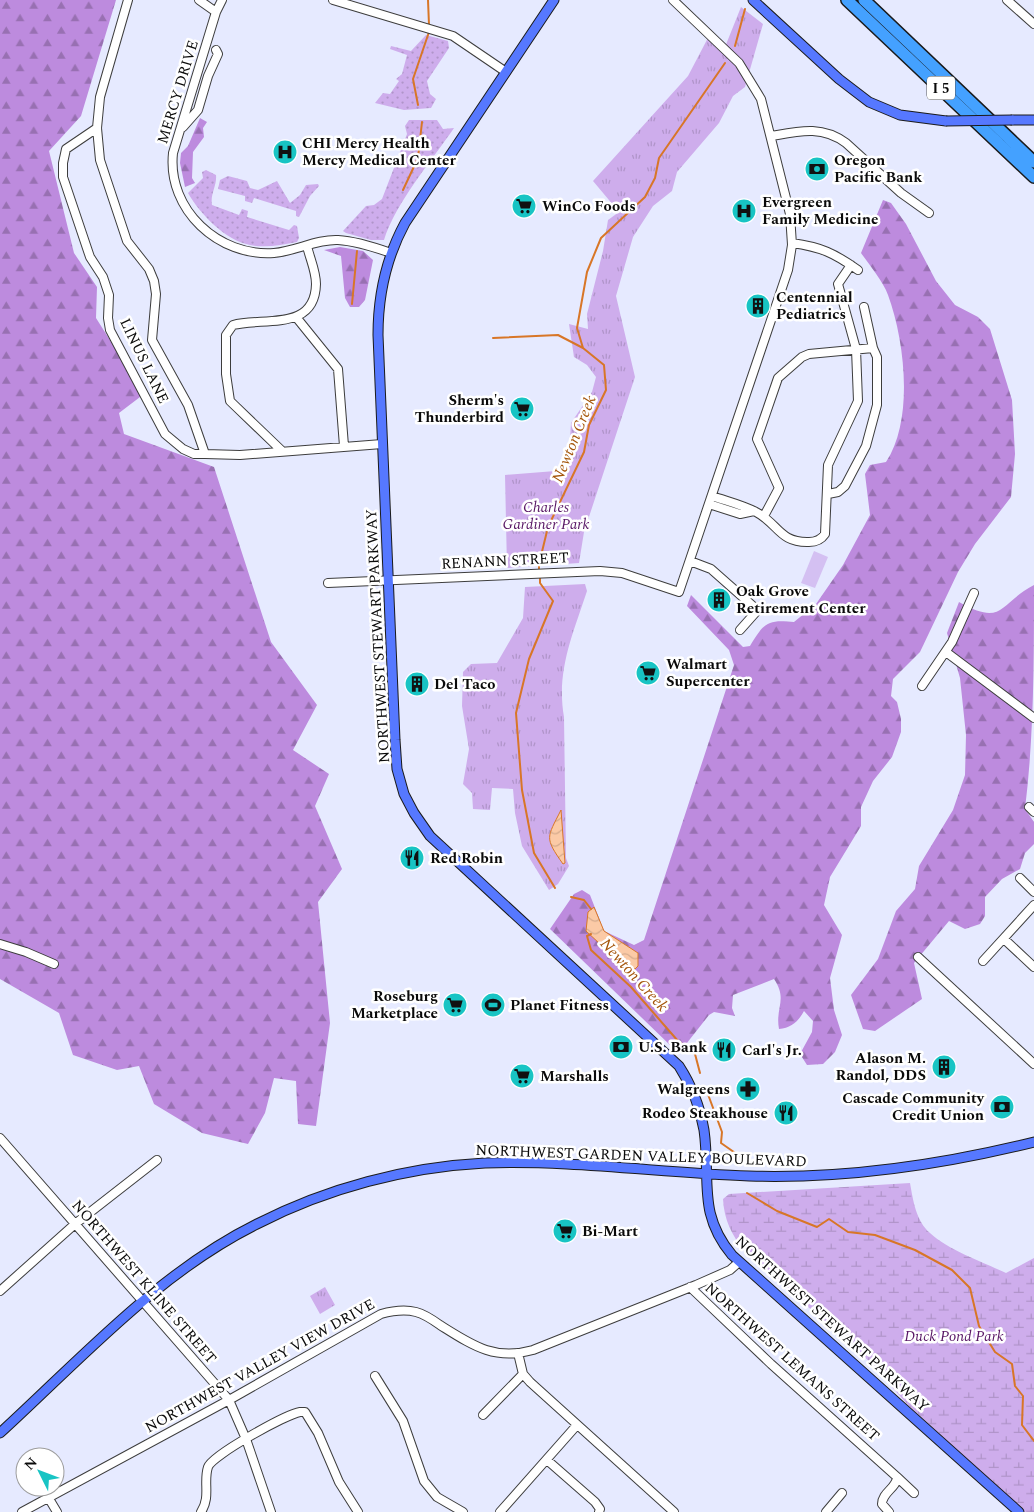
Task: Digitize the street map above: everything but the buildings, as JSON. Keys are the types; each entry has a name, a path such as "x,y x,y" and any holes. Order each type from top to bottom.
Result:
{"highway":[{"name":"I 5","path":"848,0 1034,177"},
{"name":"I 5","path":"864,0 1034,162"}],"main road":[{"name":"NORTHWEST STEWART PARKWAY","path":"554,0 405,223 390,253 382,286 378,313 382,444 395,750 400,782 409,804 430,836 441,848 533,929 679,1066 692,1088 700,1111 707,1174 708,1205 714,1230 726,1248 739,1262 857,1364 1019,1512"},
{"path":"753,0 839,79 869,102 900,115 946,121 1034,120"},
{"name":"NORTHWEST GARDEN VALLEY BOULEVARD","path":"0,1432 143,1301 195,1261 255,1225 312,1199 368,1182 427,1169 486,1163 554,1164 707,1174 838,1174 887,1170 948,1161 1034,1142"}],"street":[{"path":"128,0 105,73 100,97 97,128 100,160 121,228 129,245 149,269 154,281 156,294 152,340 188,405 205,454"},
{"path":"199,0 208,9 216,12"},
{"name":"MERCY DRIVE","path":"222,0 216,12 173,153 173,166 181,197 202,228 228,245 246,251 275,253 338,240 366,245 390,253"},
{"path":"334,0 448,34 506,72"},
{"path":"672,0 733,56 746,71 762,99 790,214 792,243 787,271 690,561 712,569 754,607 756,612 740,630"},
{"path":"1008,0 1034,24"},
{"path":"180,130 198,110 210,71 218,54 216,50"},
{"name":"LINUS LANE","path":"97,128 66,149 62,163 63,177 90,257 103,277 109,294 108,326 165,434 183,449 194,454 240,455 281,450 382,444"},
{"path":"772,136 814,130 835,136 846,143 901,193 929,213"},
{"path":"792,243 821,248 858,270"},
{"path":"281,450 230,401 226,374 226,335 233,324 284,321 296,317 305,311 315,292 315,275 307,246"},
{"path":"710,500 740,514 754,511 764,516 788,539 807,542 823,538 827,529 829,461 858,401 856,349 838,284 850,264"},
{"path":"828,494 838,492 845,486 866,446 877,405 878,357 873,348 864,307"},
{"path":"296,317 338,369 344,446"},
{"path":"764,516 779,488 757,440 780,376 805,354 873,348"},
{"name":"RENANN STREET","path":"328,583 600,571 622,573 679,592 690,561"},
{"path":"922,686 946,652 974,593"},
{"path":"946,652 1034,718"},
{"path":"1020,878 1034,892"},
{"path":"983,961 1034,905"},
{"path":"1004,939 1034,967"},
{"path":"0,944 26,952 54,964"},
{"path":"918,957 1034,1064"},
{"name":"NORTHWEST KLINE STREET","path":"0,1138 229,1400 246,1439 271,1512"},
{"path":"0,1291 74,1224 157,1160"},
{"name":"NORTHWEST VALLEY VIEW DRIVE","path":"65,1488 229,1400 381,1314 398,1310 416,1312 469,1344 488,1352 518,1353 533,1350 690,1287 730,1270 739,1262"},
{"name":"NORTHWEST LEMANS STREET","path":"690,1287 771,1364 877,1457 914,1493"},
{"path":"518,1353 523,1374 674,1512"},
{"path":"483,1415 523,1374"},
{"path":"375,1376 403,1421 424,1481 437,1497 463,1512"},
{"path":"201,1512 207,1500 209,1464 216,1457 295,1413 305,1412 318,1433 339,1482 358,1512"},
{"path":"500,1512 577,1425"},
{"path":"547,1460 599,1510"},
{"path":"889,1512 882,1504 882,1498 897,1482 897,1477"},
{"path":"826,1512 842,1493"},
{"path":"48,1497 57,1512"},
{"name":"NORTHWEST VALLEY VIEW DRIVE","path":"22,1512 48,1497"}],"green space":[{"path":"0,0 116,0 81,116 49,151 74,253 97,287 96,318 144,394 119,413 124,434 214,467 271,642 317,705 293,750 329,774 315,806 342,869 318,902 330,1023 316,1126 298,1124 296,1081 274,1078 265,1113 248,1144 202,1133 154,1104 139,1066 117,1070 73,1055 59,1013 0,979"},
{"name":"Charles Gardiner Park","path":"741,7 763,24 745,87 733,96 719,123 677,172 672,191 653,206 633,237 616,296 635,377 584,532 579,563 507,568 505,475 568,470 571,423 592,392 596,377 587,365 574,357 569,324 588,329 587,314 603,251 608,220 619,212 593,181 688,76 710,34 725,47"},
{"path":"426,35 448,41 449,48 427,81 430,94 436,99 431,108 404,110 375,103 383,93 390,94 399,81 396,79 402,74 407,55 390,49 391,46 411,51"},
{"path":"200,118 207,122 203,128 204,137 193,152 192,178 195,183 185,187 180,163 181,153 188,146"},
{"path":"409,120 437,120 443,129 454,128 405,197 389,226 384,240 371,240 346,233 343,231 366,206 374,205 382,199 407,134 405,126"},
{"path":"206,170 216,175 212,205 239,215 242,209 248,211 247,217 289,230 294,225 297,226 299,238 297,242 274,246 250,245 231,238 214,225 199,209 188,193 203,178 202,172"},
{"path":"228,176 247,181 250,188 258,190 277,181 290,203 300,195 306,185 318,184 319,186 310,196 299,217 296,216 296,211 254,198 252,203 245,201 245,196 218,189 220,180"},
{"path":"883,200 891,203 906,224 936,281 955,305 978,317 990,329 1012,400 1015,454 1011,497 975,544 958,572 920,652 893,679 891,696 897,702 901,719 901,732 892,757 873,781 861,807 861,826 830,877 824,905 842,935 830,978 834,1010 842,1035 835,1052 823,1064 807,1065 800,1054 812,1032 813,1021 804,1011 794,1024 779,1029 778,1015 781,998 774,979 733,995 732,1008 735,1016 714,1012 709,1015 683,1048 672,1047 550,929 574,894 582,890 590,895 604,931 634,945 644,940 734,665 729,650 687,606 691,595 743,647 750,646 767,624 778,621 794,622 816,604 843,565 870,515 865,474 870,465 886,462 895,445 901,425 904,380 899,335 888,295 883,284 861,253"},
{"path":"340,247 363,251 373,260 365,300 359,307 350,307 345,298 341,256 324,250"},
{"path":"585,584 587,591 571,638 562,684 566,858 569,866 558,884 549,890 522,846 515,813 513,789 492,788 490,810 473,809 472,793 463,784 469,749 462,706 463,672 471,664 497,663 523,618 525,587"},
{"path":"1034,585 1032,726 1025,809 1034,822 1034,844 1025,853 1020,869 1002,879 985,897 985,916 980,924 965,929 949,921 914,963 922,999 875,1031 863,1029 851,995 878,959 896,911 915,889 919,866 953,810 965,775 966,735 960,678 947,633 959,602 985,613 993,613"},
{"name":"Duck Pond Park","path":"910,1183 912,1196 921,1223 930,1233 946,1245 1006,1273 1034,1258 1034,1512 1025,1512 908,1405 862,1354 744,1251 729,1227 723,1199 729,1194"},
{"path":"325,1287 335,1305 320,1314 310,1296"}],"shaded area":[{"path":"814,551 828,557 815,588 801,583"}],"water":[{"path":"561,810 565,863 563,864 550,842 550,832"},
{"path":"594,907 604,931 638,953 638,966 635,969 622,970 586,931 588,912"}],"waterway":[{"path":"428,0 429,25"},
{"name":"Newton Creek","path":"735,46 745,9"},
{"path":"418,105 413,79 429,32"},
{"name":"Newton Creek","path":"539,572 539,564 548,527 584,452 589,425 606,390 604,365 583,348 577,328 587,272 601,238 645,197 655,178 659,158 725,63"},
{"path":"403,190 418,158 422,122"},
{"path":"352,304 357,251"},
{"path":"493,338 558,335 583,348"},
{"name":"Newton Creek","path":"540,577 540,583 553,601 529,659 516,713 522,790 534,853 555,888"},
{"name":"Newton Creek","path":"571,897 584,900 591,909"},
{"name":"Newton Creek","path":"591,934 587,936 591,950 631,987 678,1041 695,1054 700,1073"},
{"name":"Newton Creek","path":"706,1089 722,1132 721,1143 751,1164"},
{"name":"Newton Creek","path":"747,1193 777,1211 817,1227 829,1219 848,1232 875,1235 915,1250 952,1270 970,1288 979,1326 995,1352 1012,1364 1015,1386 1023,1396 1022,1425 1034,1441"}],"place":[{"name":"CHI Mercy Health Mercy Medical Center","path":"285,152"},
{"name":"Oregon Pacific Bank","path":"817,169"},
{"name":"WinCo Foods","path":"524,206"},
{"name":"Evergreen Family Medicine","path":"744,211"},
{"name":"Centennial Pediatrics","path":"758,306"},
{"name":"Sherm's Thunderbird","path":"522,409"},
{"name":"Oak Grove Retirement Center","path":"719,600"},
{"name":"Walmart Supercenter","path":"648,673"},
{"name":"Del Taco","path":"417,684"},
{"name":"Red Robin","path":"412,858"},
{"name":"Roseburg Marketplace","path":"455,1005"},
{"name":"Planet Fitness","path":"493,1005"},
{"name":"U.S. Bank","path":"621,1047"},
{"name":"Carl's Jr.","path":"724,1050"},
{"name":"Alason M. Randol, DDS","path":"944,1067"},
{"name":"Marshalls","path":"522,1076"},
{"name":"Walgreens","path":"748,1089"},
{"name":"Cascade Community Credit Union","path":"1002,1107"},
{"name":"Rodeo Steakhouse","path":"786,1113"},
{"name":"Bi-Mart","path":"565,1231"}]}
